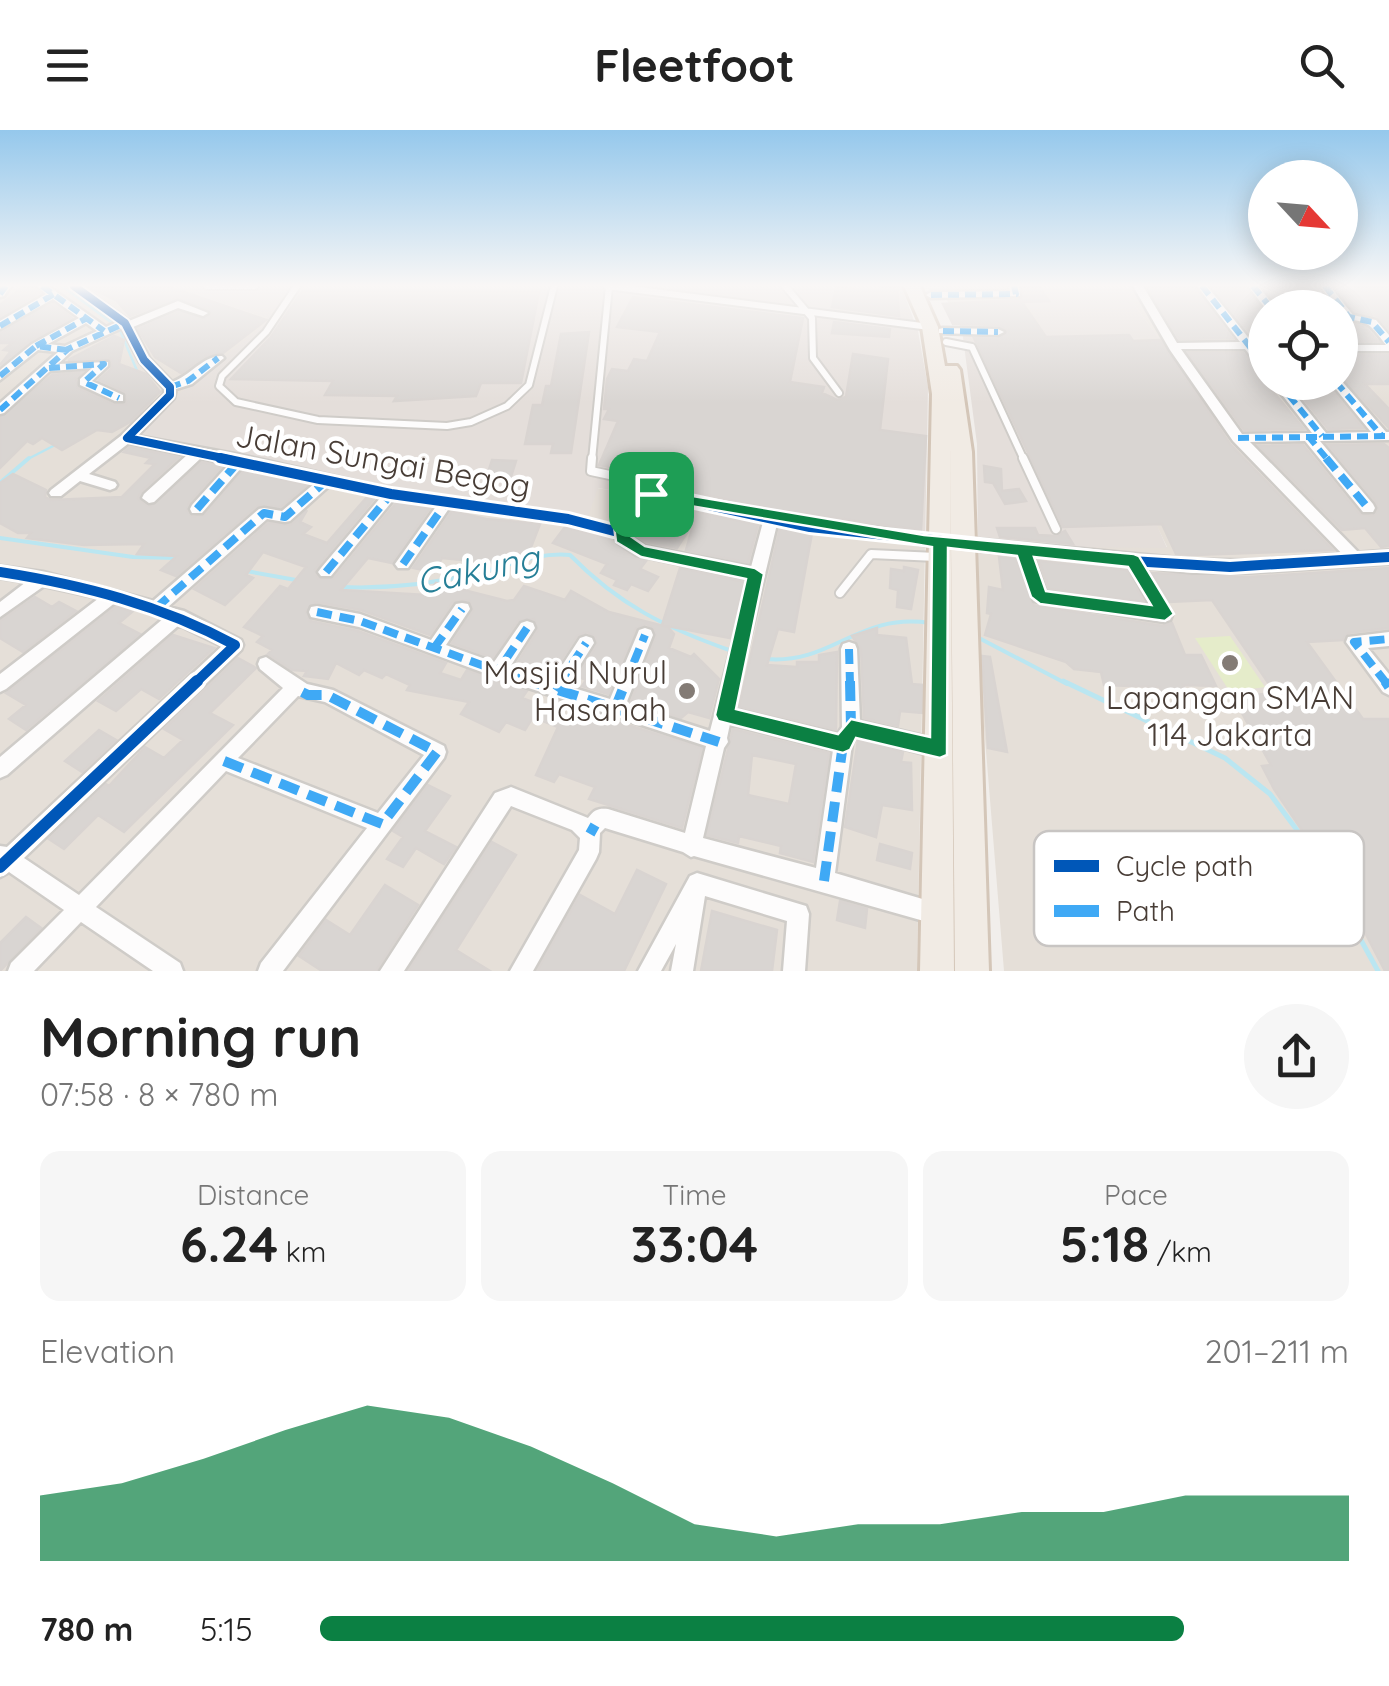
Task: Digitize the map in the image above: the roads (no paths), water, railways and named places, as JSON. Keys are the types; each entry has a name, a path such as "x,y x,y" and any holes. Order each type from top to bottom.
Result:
{"main road":[{"path":"935,325 939,333 941,394 942,606 954,654 972,971"},
{"path":"937,325 960,434 968,612 954,654 940,749 937,971"}],"street":[{"path":"0,376 36,346 74,325"},
{"path":"98,325 106,330"},
{"path":"0,409 66,350 120,325"},
{"path":"56,493 127,438 170,395 170,387 144,360 125,325"},
{"path":"1164,325 1178,346 1176,350 1238,438 1354,557"},
{"path":"1233,325 1248,344"},
{"path":"939,333 998,332"},
{"path":"1178,346 1248,344"},
{"path":"1358,347 1389,345"},
{"path":"36,346 66,350"},
{"path":"170,387 188,381 218,358"},
{"path":"49,368 104,364 84,382 119,398"},
{"path":"1290,400 1368,508"},
{"path":"1353,400 1386,436"},
{"path":"1238,438 1386,436"},
{"name":"Jalan Sungai Begog","path":"127,438 390,494 620,530"},
{"path":"149,498 200,452"},
{"path":"197,508 240,460"},
{"path":"78,476 110,486"},
{"path":"156,608 221,555 254,519 264,513 286,518 326,481"},
{"path":"326,572 390,494"},
{"path":"755,574 641,551 622,538 620,530 651,494 940,550 965,544 1134,561 1301,566 1354,557 1389,557"},
{"path":"403,564 446,503"},
{"path":"691,848 771,518"},
{"path":"1024,550 1040,597 1164,615 1134,561"},
{"path":"0,572 44,578 156,608 233,643 234,648 3,860 78,909 146,964 172,971"},
{"path":"0,611 44,578"},
{"path":"0,684 113,596"},
{"path":"434,648 462,610"},
{"path":"317,612 360,621 498,671 719,742"},
{"path":"0,770 178,616"},
{"path":"498,671 527,628"},
{"path":"615,709 646,635"},
{"path":"1389,640 1354,642 1389,687"},
{"path":"555,690 586,643"},
{"path":"824,881 847,736 850,649"},
{"path":"266,664 294,688 326,695 438,752 269,971"},
{"path":"20,971 294,688"},
{"path":"725,715 940,749"},
{"path":"224,761 382,824"},
{"path":"390,971 502,800 511,796 579,823 590,834 589,852 520,971"},
{"path":"596,825 600,818 608,818 691,848 841,882 938,914"},
{"path":"649,971 696,883"},
{"path":"682,971 696,883"},
{"path":"696,883 798,914 794,971"}],"lane":[{"path":"271,325 222,376 219,386 236,402 318,420 448,426 471,422 507,406 530,385 544,325"},
{"path":"604,325 591,471 675,489"},
{"path":"817,325 813,358 839,393"},
{"path":"891,325 939,333 972,347 1056,529"},
{"path":"840,594 871,554 940,550"}],"waterway":[{"name":"Cakung","path":"115,325 138,373"},
{"name":"Cakung","path":"28,459 55,445"},
{"name":"Cakung","path":"0,483 28,459"},
{"name":"Cakung","path":"0,538 133,557 179,558"},
{"name":"Cakung","path":"340,587 427,583 535,557 570,555 607,588 645,613 732,651"},
{"name":"Cakung","path":"246,571 296,580"},
{"name":"Cakung","path":"766,659 809,654 883,625 930,623"},
{"name":"Cakung","path":"977,637 1067,684"},
{"name":"Cakung","path":"1063,681 1225,758 1270,794 1298,831"},
{"name":"Cakung","path":"1364,946 1378,971"}],"place":[{"name":"Lapangan SMAN 114 Jakarta","path":"1230,663"},
{"name":"Masjid Nurul Hasanah","path":"687,691"}]}
